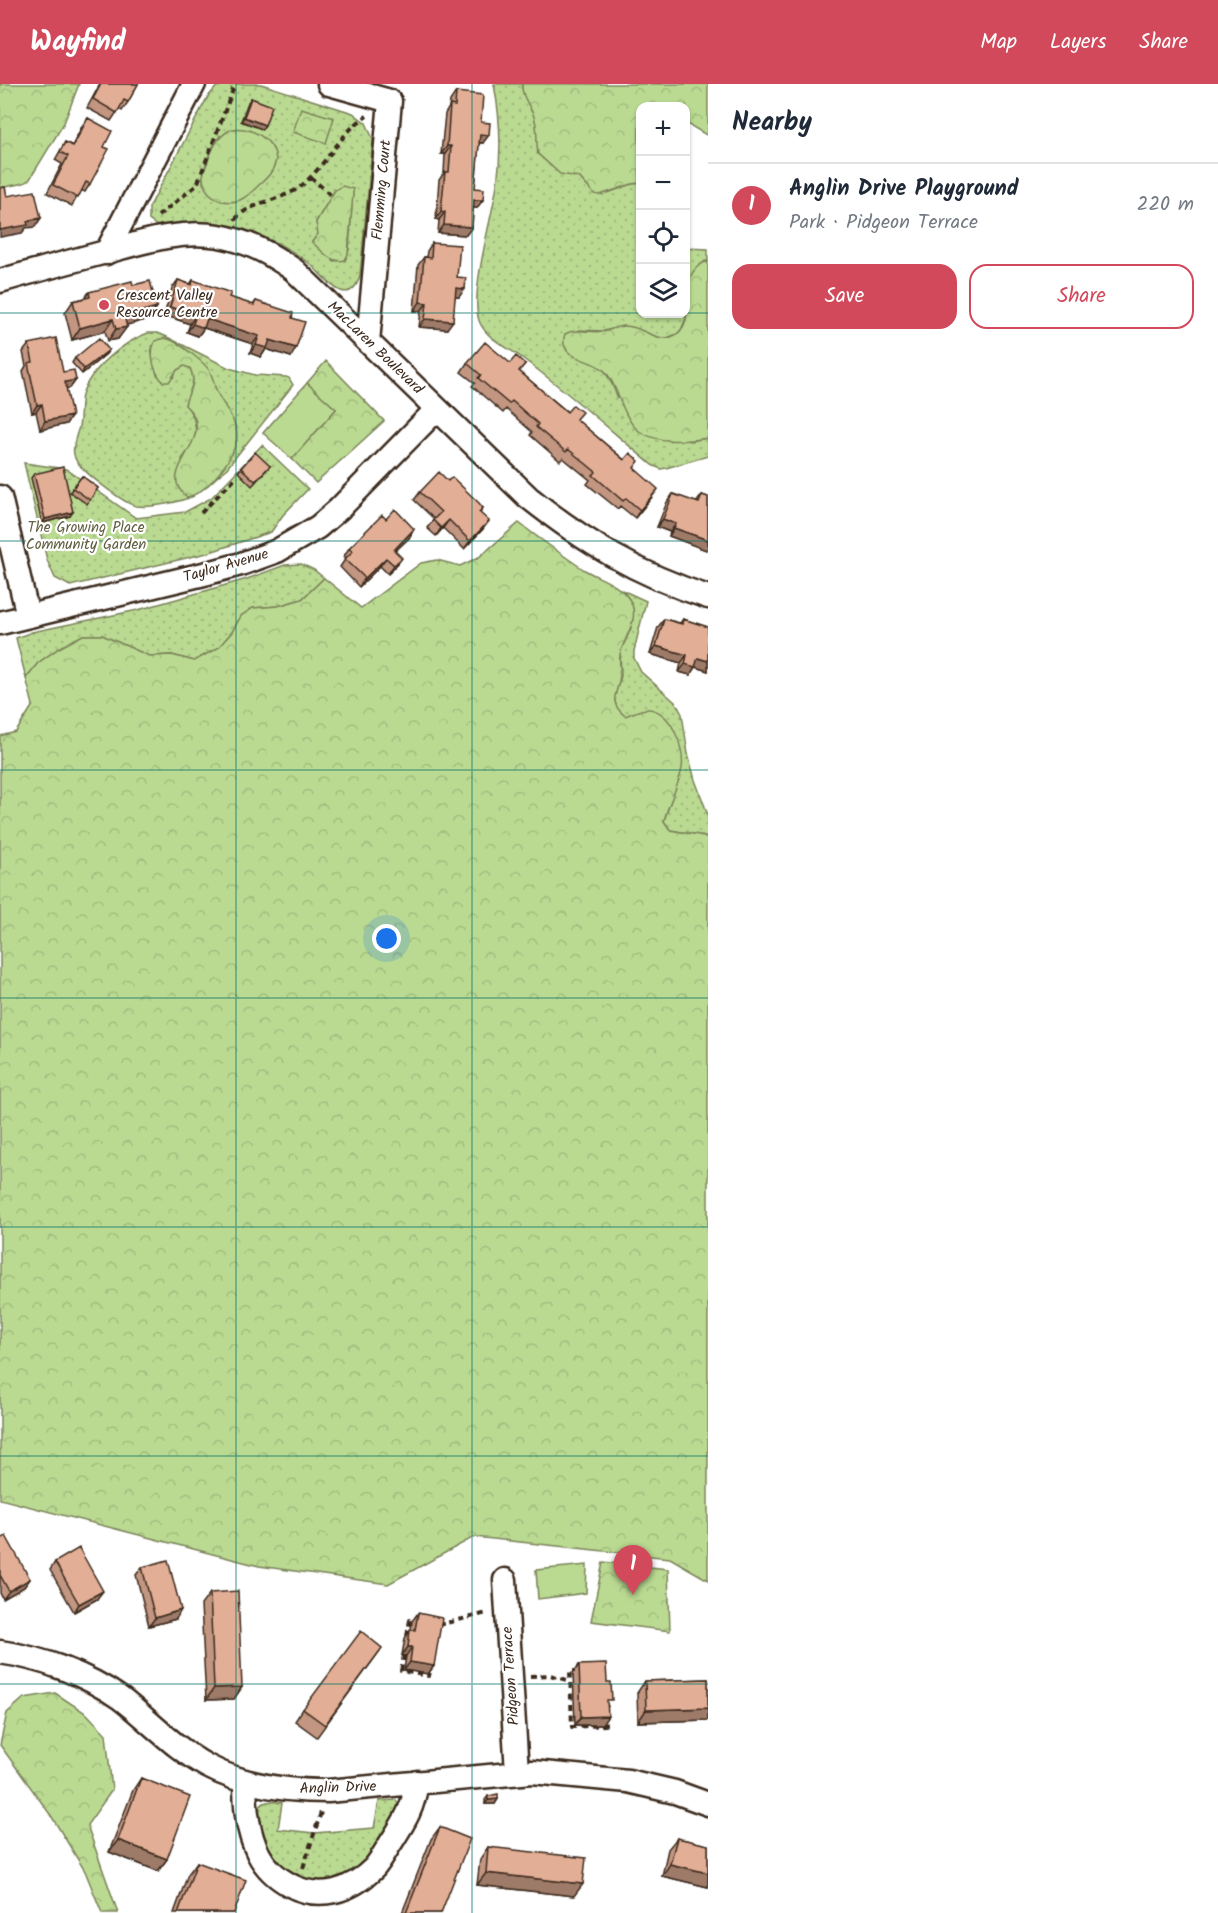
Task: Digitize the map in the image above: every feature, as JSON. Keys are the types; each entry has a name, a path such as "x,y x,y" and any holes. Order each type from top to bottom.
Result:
{"street":[{"path":"106,252 194,84"},
{"path":"329,84 390,101"},
{"name":"Flemming Court","path":"368,342 390,101"},
{"name":"MacLaren Boulevard","path":"0,280 175,236 198,234 231,238 247,243 270,254 294,270 528,497 581,538 635,569 682,589 708,597"},
{"name":"Taylor Avenue","path":"0,623 230,567 277,551 311,532 339,509 437,410"},
{"path":"0,497 28,616"},
{"name":"Pidgeon Terrace","path":"505,1580 517,1772"},
{"name":"Anglin Drive","path":"0,1652 74,1673 118,1697 176,1746 208,1767 245,1781 271,1787 328,1791 517,1772 549,1772 628,1781 675,1792 708,1804"},
{"path":"245,1781 246,1812 253,1841 259,1854 275,1875 297,1889 322,1894 334,1893 353,1884 375,1867 413,1805 417,1782"}],"path":[{"path":"151,221 197,185 235,84"},
{"path":"231,238 235,221 242,213 291,193 310,177 354,126 390,101"},
{"path":"310,177 332,196"},
{"path":"201,513 237,476"},
{"path":"429,1624 438,1625 507,1608"},
{"path":"407,1638 410,1620 420,1622"},
{"path":"437,1634 438,1625"},
{"path":"404,1655 401,1671 429,1676 432,1658"},
{"path":"581,1671 570,1671 572,1727 605,1725 604,1709"},
{"path":"511,1678 550,1675 571,1681"},
{"path":"297,1889 328,1791"}],"green space":[{"path":"0,84 79,84 64,123 30,179 24,183 0,188"},
{"path":"219,84 261,84 353,113 366,123 373,139 360,275 351,290 345,292 336,289 310,264 289,249 254,233 198,223 157,226 149,220 149,208 207,98","holes":["220,136 276,159 273,171 235,201 221,201 214,197 203,183 208,158","353,189 349,250 345,260 334,261 312,242 318,234 316,222 335,190"]},
{"path":"494,84 522,84 535,118 538,154 550,164 579,177 586,185 608,193 636,184 636,318 686,318 677,334 664,339 624,326 604,331 580,330 618,398 689,441 708,438 708,456 661,469 652,465 555,384 493,339 480,323 477,311 479,276 497,184 500,146"},
{"path":"522,84 708,84 708,136 690,125 690,102 636,102 636,184 600,195 594,194 579,177 560,174 538,154 535,120"},
{"path":"301,108 334,118 326,143 293,132"},
{"path":"232,129 246,130 260,135 271,145 276,159 270,174 250,194 240,200 227,201 210,194 206,189 203,176 215,145"},
{"path":"342,186 353,189 353,194 348,254 345,260 340,261 327,256 312,242 318,234 316,222 335,190"},
{"path":"690,248 708,249 708,261 704,262 690,288"},
{"path":"708,261 708,438 682,441 654,438 639,431 633,425 611,380 601,368 569,353 565,348 565,334 575,331 606,331 624,326 657,337 664,338 677,334 683,327 686,318 690,318 690,280 698,267"},
{"path":"148,333 165,336 229,368 255,375 286,377 293,385 227,468 207,486 218,474 234,447 235,427 217,394 208,368 164,338 155,341 151,349 157,375 173,378 177,370 184,366 190,368 192,373 192,386 185,404 194,418 196,432 182,459 187,497 194,496 166,504 136,506 122,499 84,470 75,458 74,443 79,427 82,395 92,376 119,350"},
{"path":"164,338 172,340 209,370 217,393 235,424 237,434 232,452 220,472 203,489 187,497 179,488 177,478 179,468 194,438 196,427 194,416 185,405 193,379 190,368 184,366 177,370 169,382 163,382 160,378 153,362 152,351 155,341"},
{"path":"326,361 384,421 316,483 292,459 336,409 307,383"},
{"path":"307,383 336,409 292,459 263,433"},
{"name":"The Growing Place Community Garden","path":"262,445 308,489 283,515 271,532 207,553 70,586 55,578 47,560 24,463 66,469 136,518 185,512 211,498"},
{"path":"519,523 583,569 614,585 629,599 634,612 620,654 616,705 625,716 647,709 663,715 669,722 679,741 682,768 664,821 670,830 699,835 708,839 708,1580 670,1558 474,1537 388,1584 259,1566 0,1499 0,736 16,732 33,705 26,678 38,663 83,635 102,635 149,656 172,655 194,661 218,648 232,632 241,616 253,608 278,606 302,599 324,578 361,608 421,563 437,560 460,566 479,557"},
{"path":"301,564 324,578 302,599 278,606 253,608 241,616 232,632 218,648 194,661 172,655 149,656 102,635 83,635 38,663 26,678 16,638 32,632 138,610 247,579 285,565"},
{"path":"622,590 646,601 634,658 641,672 676,703 682,714 688,754 708,815 708,839 699,835 670,830 664,821 682,766 617,709 614,698 621,676 620,653 631,628 629,599"},
{"path":"603,1562 668,1569 670,1631 591,1621"},
{"path":"587,1565 586,1593 538,1599 536,1570"},
{"path":"55,1693 87,1714 106,1734 112,1790 87,1825 118,1913 102,1913 85,1871 52,1817 0,1745 7,1713 24,1698"},
{"path":"396,1800 399,1809 365,1863 353,1873 326,1882 300,1878 277,1862 265,1845 258,1814 261,1805 266,1802 282,1803 278,1829 314,1833 374,1828 379,1801"}],"building":[{"path":"101,84 138,84 128,102 124,100 117,113 93,99"},
{"path":"456,92 483,95 481,122 490,123 489,135 480,134 475,188 484,189 483,200 474,200 472,227 444,225 445,212 441,211 445,172 449,172 451,146 447,146 450,105 455,106"},
{"path":"251,98 272,106 265,125 244,117"},
{"path":"88,118 112,131 104,147 109,149 90,184 86,182 78,198 53,185 68,156 60,152 65,142 73,146"},
{"path":"5,187 7,196 35,191 41,218 27,221 28,225 0,230 0,188"},
{"path":"432,243 460,245 457,277 466,278 465,289 456,288 453,321 425,319 427,303 420,302 424,257 431,258"},
{"path":"178,280 192,285 193,280 231,293 229,297 254,305 256,301 293,313 292,318 305,322 296,348 270,340 267,348 256,345 259,336 207,319 204,328 193,324 196,315 170,307"},
{"path":"132,281 133,285 150,281 157,307 124,316 127,327 116,329 113,319 80,328 73,301 90,297 89,292"},
{"path":"56,338 63,372 74,370 76,380 65,382 72,416 45,421 42,404 37,405 28,363 33,362 29,344"},
{"path":"99,338 109,350 84,369 75,358"},
{"path":"485,342 510,363 516,356 525,364 519,371 567,412 573,405 582,412 576,419 624,460 630,453 639,461 634,468 658,489 640,510 626,498 623,501 593,475 596,472 568,449 566,452 536,427 538,424 512,401 509,404 478,378 481,375 467,363"},
{"path":"255,452 270,466 255,481 241,468"},
{"path":"63,467 73,512 45,519 34,474"},
{"path":"439,472 448,481 452,477 479,503 483,508 479,512 489,521 470,541 449,520 441,528 433,520 441,512 420,492"},
{"path":"82,476 98,488 90,500 73,488"},
{"path":"673,494 699,503 702,495 708,497 708,540 674,528 676,524 663,519"},
{"path":"395,509 414,529 394,550 402,558 394,565 386,558 365,578 345,559 353,551 349,548 382,515 386,519"},
{"path":"664,619 682,624 683,619 708,627 708,661 698,658 695,667 685,664 687,655 656,646"},
{"path":"6,1536 30,1579 9,1591 0,1575 0,1540"},
{"path":"79,1548 103,1591 79,1604 55,1562"},
{"path":"168,1560 181,1610 155,1618 142,1567"},
{"path":"238,1591 242,1687 214,1688 210,1593"},
{"path":"418,1613 442,1618 434,1666 410,1662 412,1647 408,1647 410,1630 415,1630"},
{"path":"361,1631 382,1648 325,1725 303,1709"},
{"path":"606,1664 607,1682 611,1682 612,1700 607,1700 608,1716 581,1717 579,1665"},
{"path":"708,1679 708,1708 646,1710 645,1681"},
{"path":"141,1778 190,1797 167,1859 118,1840"},
{"path":"498,1794 498,1799 488,1800 488,1796"},
{"path":"440,1827 470,1839 441,1913 406,1913"},
{"path":"677,1838 708,1845 708,1873 670,1864"},
{"path":"488,1847 586,1858 583,1884 486,1873"},
{"path":"197,1862 246,1880 234,1913 178,1913"}],"place":[{"name":"Crescent Valley Resource Centre","path":"104,305"},
{"name":"Anglin Drive Playground","path":"633,1595"}]}
